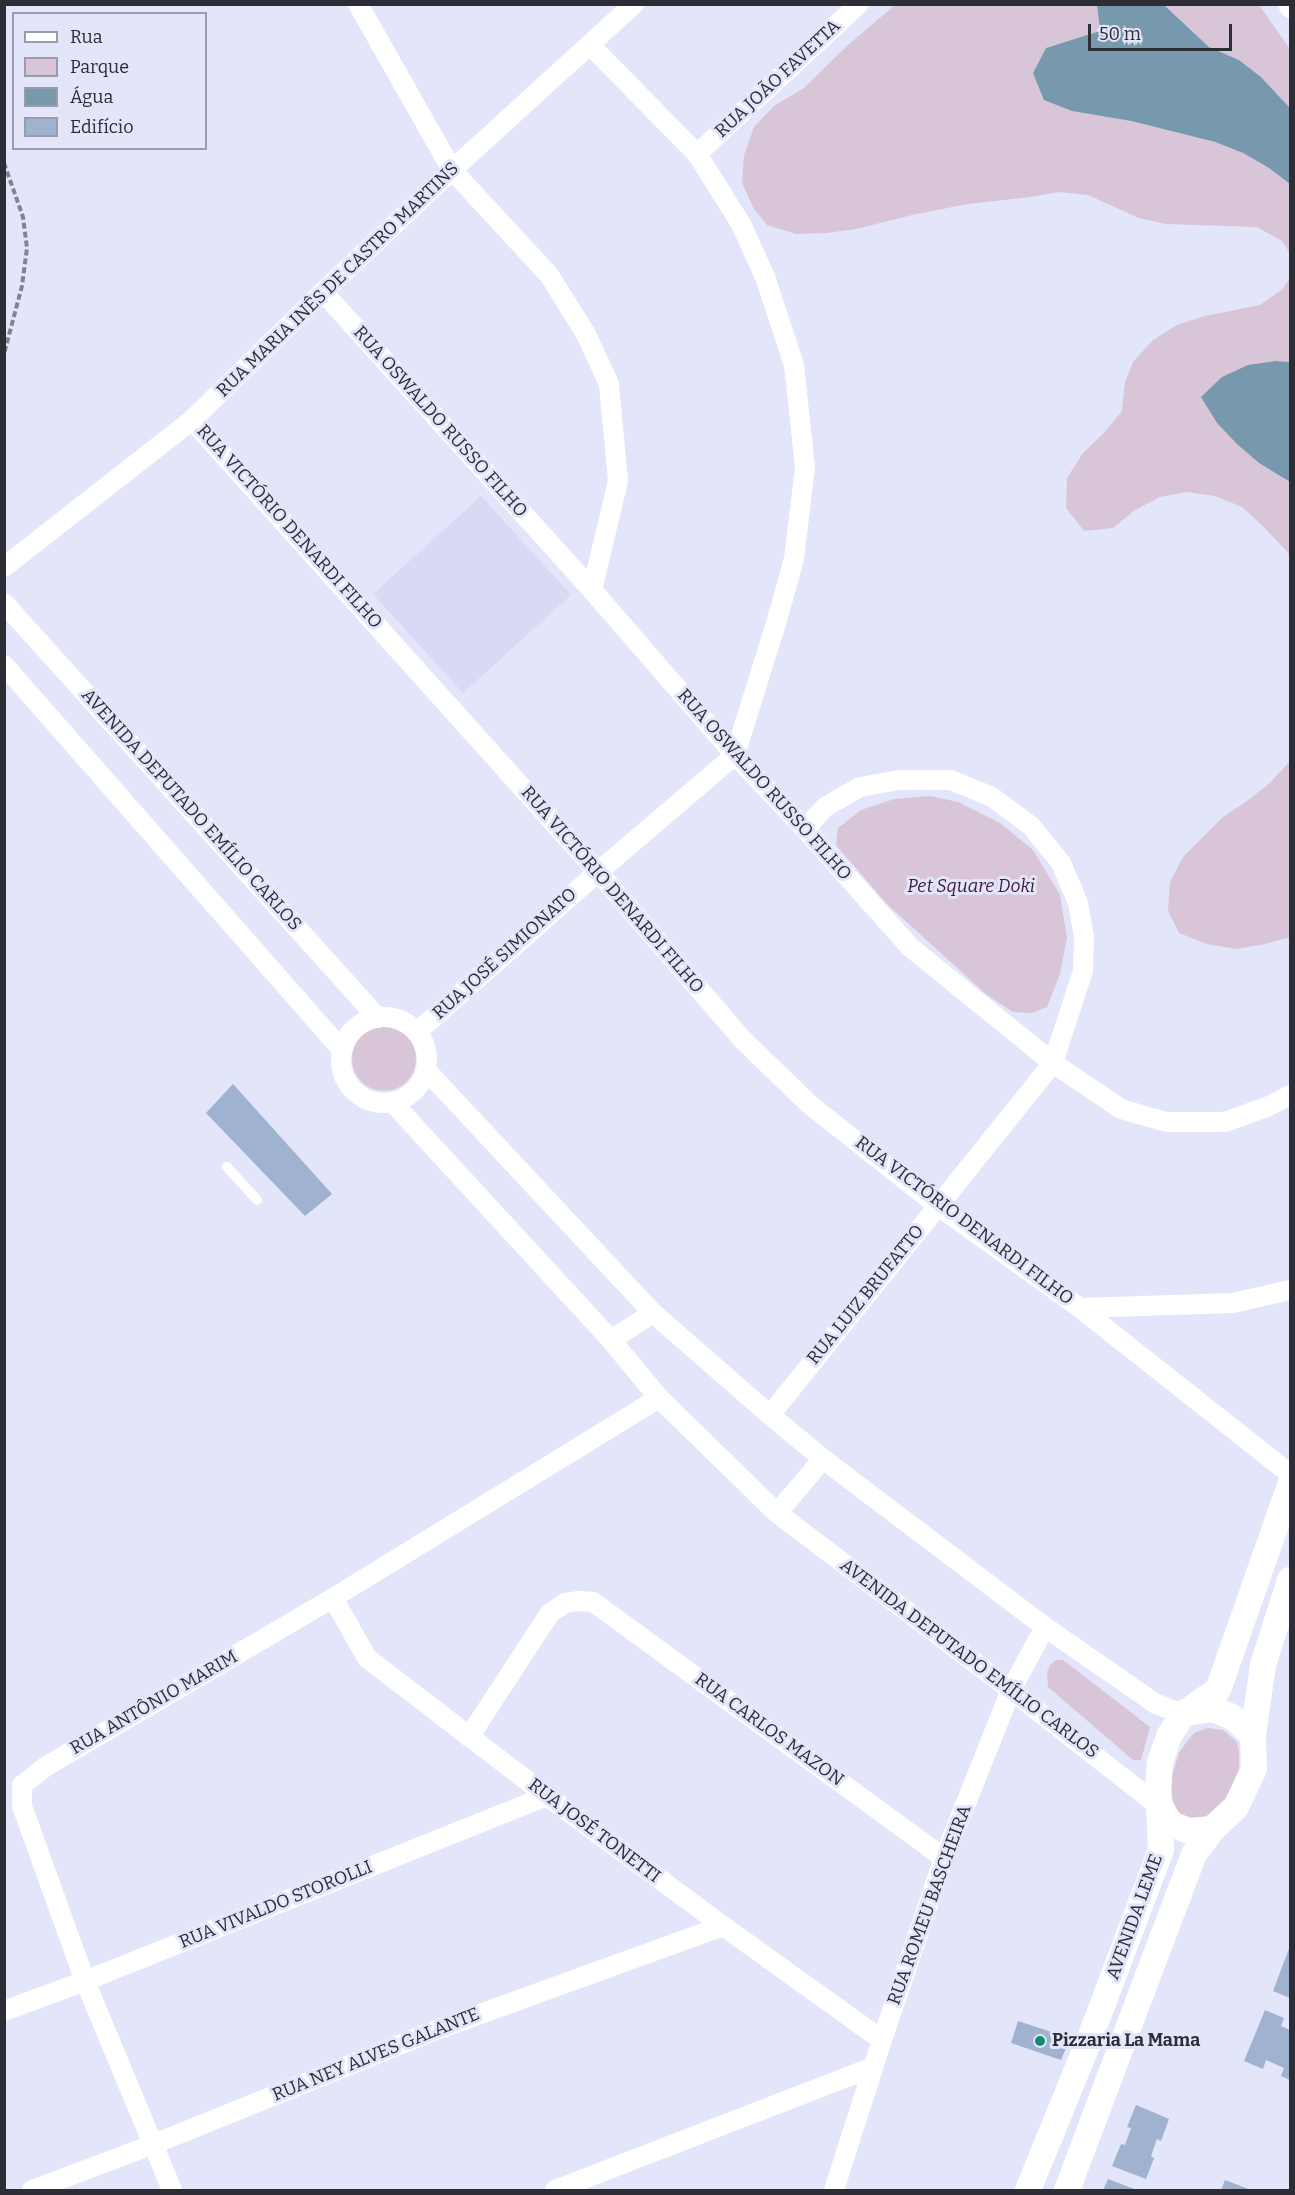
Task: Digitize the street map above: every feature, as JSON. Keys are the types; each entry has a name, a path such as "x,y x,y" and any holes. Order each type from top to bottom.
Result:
{"street":[{"path":"358,4 452,170 549,275 586,333 609,384 618,481 592,590"},
{"name":"RUA MARIA INÊS DE CASTRO MARTINS","path":"4,567 192,420 452,170 591,46 634,4"},
{"name":"RUA JOÃO FAVETTA","path":"697,154 859,4"},
{"path":"591,46 697,154 741,224 765,277 794,365 805,467 794,559 735,755"},
{"name":"RUA OSWALDO RUSSO FILHO","path":"323,292 592,590 735,755 805,829 910,947 1053,1064 1121,1109 1166,1122 1225,1122 1269,1106 1290,1095"},
{"name":"RUA VICTÓRIO DENARDI FILHO","path":"192,420 598,872 742,1039 809,1104 938,1206 1080,1308 1290,1474"},
{"name":"AVENIDA DEPUTADO EMÍLIO CARLOS","path":"4,603 378,1018"},
{"path":"4,664 342,1050"},
{"name":"RUA JOSÉ SIMIONATO","path":"417,1032 735,755"},
{"path":"805,829 825,807 860,787 899,780 951,780 992,797 1030,826 1061,863 1078,903 1084,937 1083,970 1053,1064"},
{"path":"378,1018 399,1020 417,1032 426,1050 426,1070 414,1091 393,1102 372,1101 361,1097 353,1089 342,1070 342,1050 347,1038 355,1028 366,1021 378,1018"},
{"name":"RUA LUIZ BRUFATTO","path":"770,1415 1053,1064"},
{"path":"426,1070 653,1313 823,1459 1045,1627 1156,1704 1183,1714 1213,1709 1232,1717 1253,1736"},
{"name":"AVENIDA DEPUTADO EMÍLIO CARLOS","path":"393,1102 610,1340 659,1398 777,1513 1011,1690 1160,1807"},
{"name":"RUA VICTÓRIO DENARDI FILHO","path":"1080,1308 1233,1303 1290,1290"},
{"path":"610,1340 653,1313"},
{"name":"RUA ANTÔNIO MARIM","path":"172,2190 85,1981 22,1806 22,1785 45,1767 333,1598 659,1398"},
{"path":"777,1513 823,1459"},
{"name":"AVENIDA LEME","path":"1028,2190 1088,2043 1161,1850 1158,1788 1160,1762 1169,1736 1183,1714 1218,1690 1290,1485"},
{"name":"AVENIDA LEME","path":"1067,2190 1194,1854 1213,1829 1236,1807 1254,1768 1253,1736 1263,1665 1290,1581"},
{"name":"RUA JOSÉ TONETTI","path":"333,1598 367,1658 547,1796 882,2040"},
{"name":"RUA CARLOS MAZON","path":"469,1737 550,1614 565,1604 579,1601 593,1602 944,1858"},
{"name":"RUA ROMEU BASCHEIRA","path":"834,2190 944,1858 1011,1690 1045,1627"},
{"name":"RUA VIVALDO STOROLLI","path":"4,2011 85,1981 547,1796"},
{"path":"1160,1807 1172,1824 1189,1831 1213,1829"},
{"name":"RUA NEY ALVES GALANTE","path":"32,2190 154,2144 435,2030 723,1926"},
{"path":"555,2190 873,2067"}],"lane":[{"path":"227,1167 257,1200"}],"path":[{"path":"4,163 23,217 27,248 22,286 4,354"}],"shaded area":[{"path":"481,496 571,595 463,693 373,594"}],"green space":[{"path":"895,5 1097,5 1100,31 1046,48 1033,73 1072,111 1131,121 1215,142 1243,153 1269,168 1290,184 1290,253 1282,241 1257,227 1166,224 1139,218 1088,195 1059,192 968,204 856,229 827,233 796,234 767,225 754,209 742,183 744,155 754,127 774,106 804,88 848,45"},
{"path":"1164,5 1259,5 1290,49 1290,108 1261,77 1239,60 1209,47"},
{"path":"1290,277 1290,362 1276,361 1217,423 1259,463 1290,482 1290,555 1242,507 1215,496 1187,492 1160,497 1135,510 1113,528 1084,531 1066,508 1067,478 1083,453 1122,411 1125,382 1133,362 1153,340 1177,325 1205,316 1260,305 1283,289"},
{"path":"1290,761 1290,937 1237,949 1207,944 1179,933 1168,911 1170,882 1183,857 1223,817 1270,783"},
{"name":"Pet Square Doki","path":"930,796 958,802 1000,823 1033,850 1060,895 1067,938 1060,974 1047,1007 1032,1013 1013,1012 987,995 887,904 836,845 838,828 861,810 894,799"},
{"path":"384,1027 396,1029 407,1036 414,1047 416,1059 414,1071 407,1082 396,1089 384,1091 372,1089 361,1082 354,1071 352,1059 354,1047 361,1036 372,1029"},
{"path":"1056,1660 1063,1660 1150,1727 1141,1760 1133,1760 1048,1687 1047,1672"},
{"path":"1208,1728 1223,1730 1236,1741 1239,1749 1239,1769 1226,1798 1205,1817 1192,1819 1176,1809 1172,1796 1172,1776 1179,1753 1186,1743 1194,1733"}],"water":[{"path":"1097,5 1164,5 1209,47 1239,60 1261,77 1290,108 1290,184 1243,153 1215,142 1131,121 1072,111 1044,100 1033,73 1046,48 1100,31"},
{"path":"1276,361 1290,362 1290,482 1259,463 1237,444 1217,423 1201,397 1222,377 1248,365"}],"building":[{"path":"233,1084 332,1194 305,1216 206,1113"},
{"path":"1290,1946 1290,1998 1273,1991"},
{"path":"1265,2010 1284,2018 1281,2026 1290,2030 1290,2080 1281,2076 1284,2068 1266,2060 1263,2069 1244,2061"},
{"name":"Pizzaria La Mama","path":"1018,2021 1070,2038 1061,2060 1011,2043"},
{"path":"1136,2105 1169,2119 1161,2141 1157,2139 1151,2156 1154,2158 1146,2179 1112,2166 1121,2144 1125,2145 1131,2128 1127,2127"},
{"path":"1108,2179 1137,2190 1103,2190"},
{"path":"1225,2180 1251,2190 1221,2190"}],"place":[{"name":"Pizzaria La Mama","path":"1040,2041"}]}
